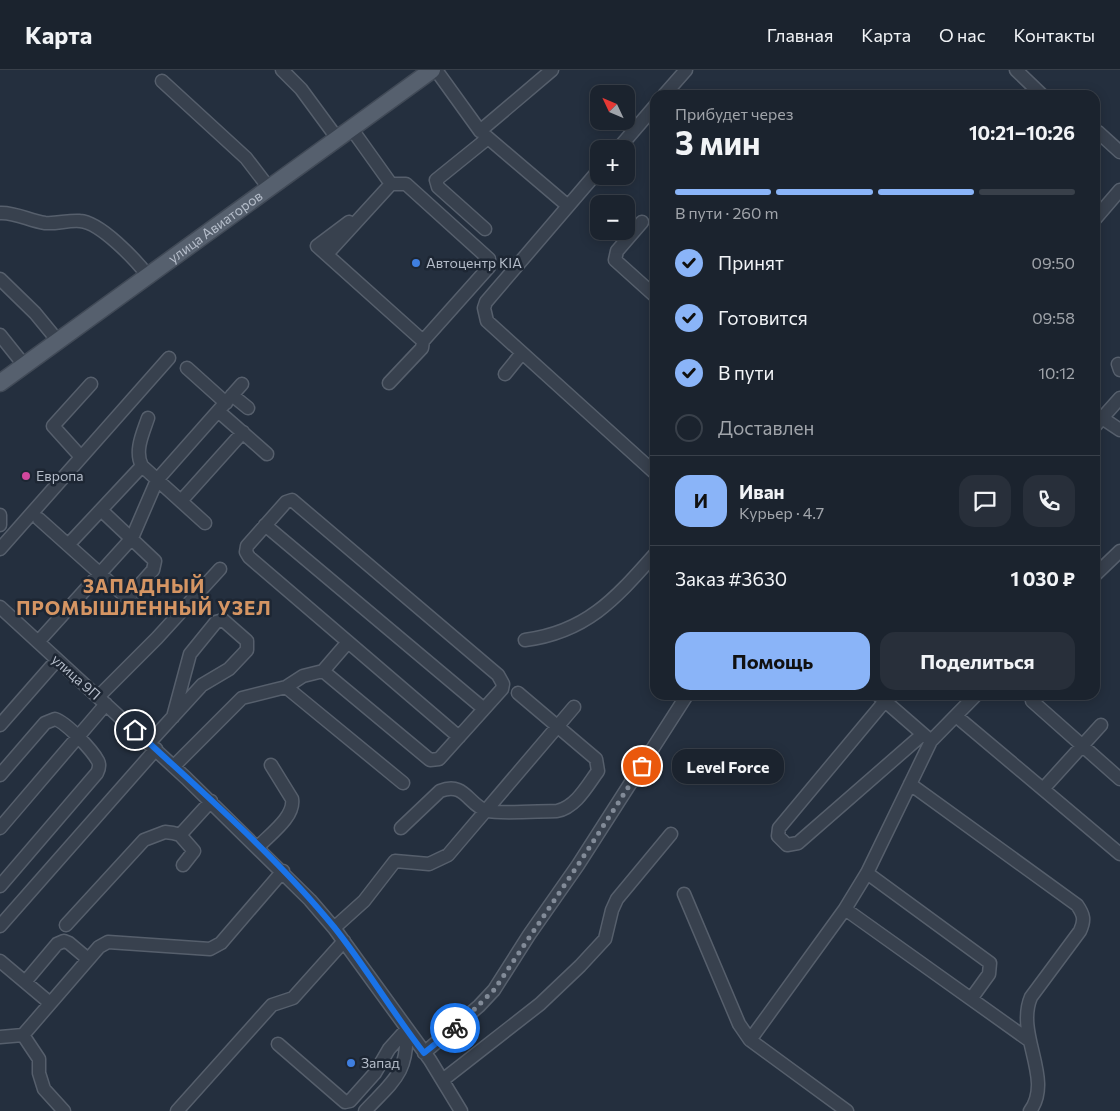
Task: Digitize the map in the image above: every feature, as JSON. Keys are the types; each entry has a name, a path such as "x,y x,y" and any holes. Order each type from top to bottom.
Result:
{"main road":[{"name":"улица Авиаторов","path":"0,383 432,70"}],"street":[{"path":"282,70 298,85 337,138"},
{"path":"436,70 484,134 568,206"},
{"path":"485,229 438,187 436,180 552,70"},
{"path":"668,90 686,70"},
{"path":"1016,70 1037,90"},
{"path":"162,81 246,158 269,188"},
{"path":"626,140 650,112"},
{"path":"351,128 391,184"},
{"path":"1100,136 1120,152"},
{"path":"590,180 486,302 484,308 487,321 650,468"},
{"path":"389,383 422,348 423,341 490,263 486,255 406,184 391,184 371,206 317,246 423,341"},
{"path":"1100,213 1120,190"},
{"path":"0,213 7,213 44,223 79,220 90,222 135,260 148,276"},
{"path":"642,222 617,251 615,260 650,292"},
{"path":"0,279 35,314 58,341"},
{"path":"0,335 24,365"},
{"path":"505,374 522,353"},
{"path":"0,549 170,358"},
{"path":"187,368 225,403 243,432 267,454"},
{"path":"81,457 53,426 91,384"},
{"path":"38,642 132,538 157,480 242,384"},
{"path":"1100,421 1120,398"},
{"path":"225,403 248,408"},
{"path":"148,418 138,451 138,459 142,466 205,523"},
{"path":"1100,422 1120,430"},
{"path":"181,501 243,432"},
{"path":"68,545 142,466"},
{"path":"323,671 430,760 440,759 502,689 502,679 498,674 296,502 286,502 247,546 246,552 249,557 459,737"},
{"path":"40,519 131,602 155,566 152,556 101,510"},
{"path":"0,515 2,520 0,525"},
{"path":"265,525 484,709"},
{"path":"1100,570 1120,551"},
{"path":"525,640 562,633 603,609 618,596 650,560"},
{"path":"0,828 78,737 102,700 220,569"},
{"name":"улица 9П","path":"0,607 174,766 283,871 344,941 406,1030 444,1078 461,1111"},
{"path":"0,926 152,746 173,717 202,685 229,669 247,650 247,641 223,620 216,622 190,654 173,717"},
{"path":"174,766 242,698 286,687 304,676 323,671 348,642"},
{"path":"0,725 57,660"},
{"path":"286,687 403,783"},
{"path":"401,828 440,792 446,789 459,790 486,810 557,811 565,809 575,802 598,771 598,764 591,753 518,693"},
{"path":"424,1053 473,1012 494,990 578,865 684,700"},
{"path":"879,700 779,828 778,836 787,846 798,842 956,716 971,700"},
{"path":"883,700 927,738"},
{"path":"1032,701 1120,779"},
{"path":"334,928 364,901 391,865 402,861 419,865 438,861 456,846 574,707"},
{"path":"956,716 1120,854"},
{"path":"0,775 50,720 58,720 78,737 98,761 97,773 0,886"},
{"path":"1043,789 1101,725"},
{"path":"750,1040 845,909 867,873 910,784 927,738"},
{"path":"258,847 286,817 293,805 292,799 271,765"},
{"path":"910,784 1077,904 1083,913 1084,922 1080,932 1031,997 1026,1009 1030,1041 1038,1078 1038,1094 1030,1111"},
{"path":"180,835 211,801"},
{"path":"66,925 138,844 165,832 180,835 194,851 183,865"},
{"path":"444,1078 540,1004 600,946 608,932 612,910 617,899 671,834"},
{"path":"0,1036 23,1035 98,947 108,942 210,949 215,947 283,871"},
{"path":"867,873 990,963 989,974 970,999"},
{"path":"684,894 739,1024 750,1040 847,1111"},
{"path":"845,909 1030,1041"},
{"path":"25,982 58,944 64,941 88,959"},
{"path":"177,1111 272,1006 293,998 344,941"},
{"path":"0,961 50,1003"},
{"path":"278,1044 345,1102 350,1101 375,1073 389,1049 406,1030"},
{"path":"366,1111 403,1067 408,1047 406,1030"},
{"path":"23,1035 39,1059 39,1073 44,1089 64,1111"}],"way so far":[{"path":"455,1028 494,990 642,766"}],"place":[{"name":"Автоцентр KIA","path":"416,263"},
{"name":"Европа","path":"26,476"},
{"name":"Level Force","path":"642,766"},
{"name":"Запад","path":"351,1063"}],"district":[{"name":"ЗАПАДНЫЙ ПРОМЫШЛЕННЫЙ УЗЕЛ","path":"144,597"}],"route":[{"path":"135,730 199,789 310,900 349,947 424,1053 455,1028"}]}
